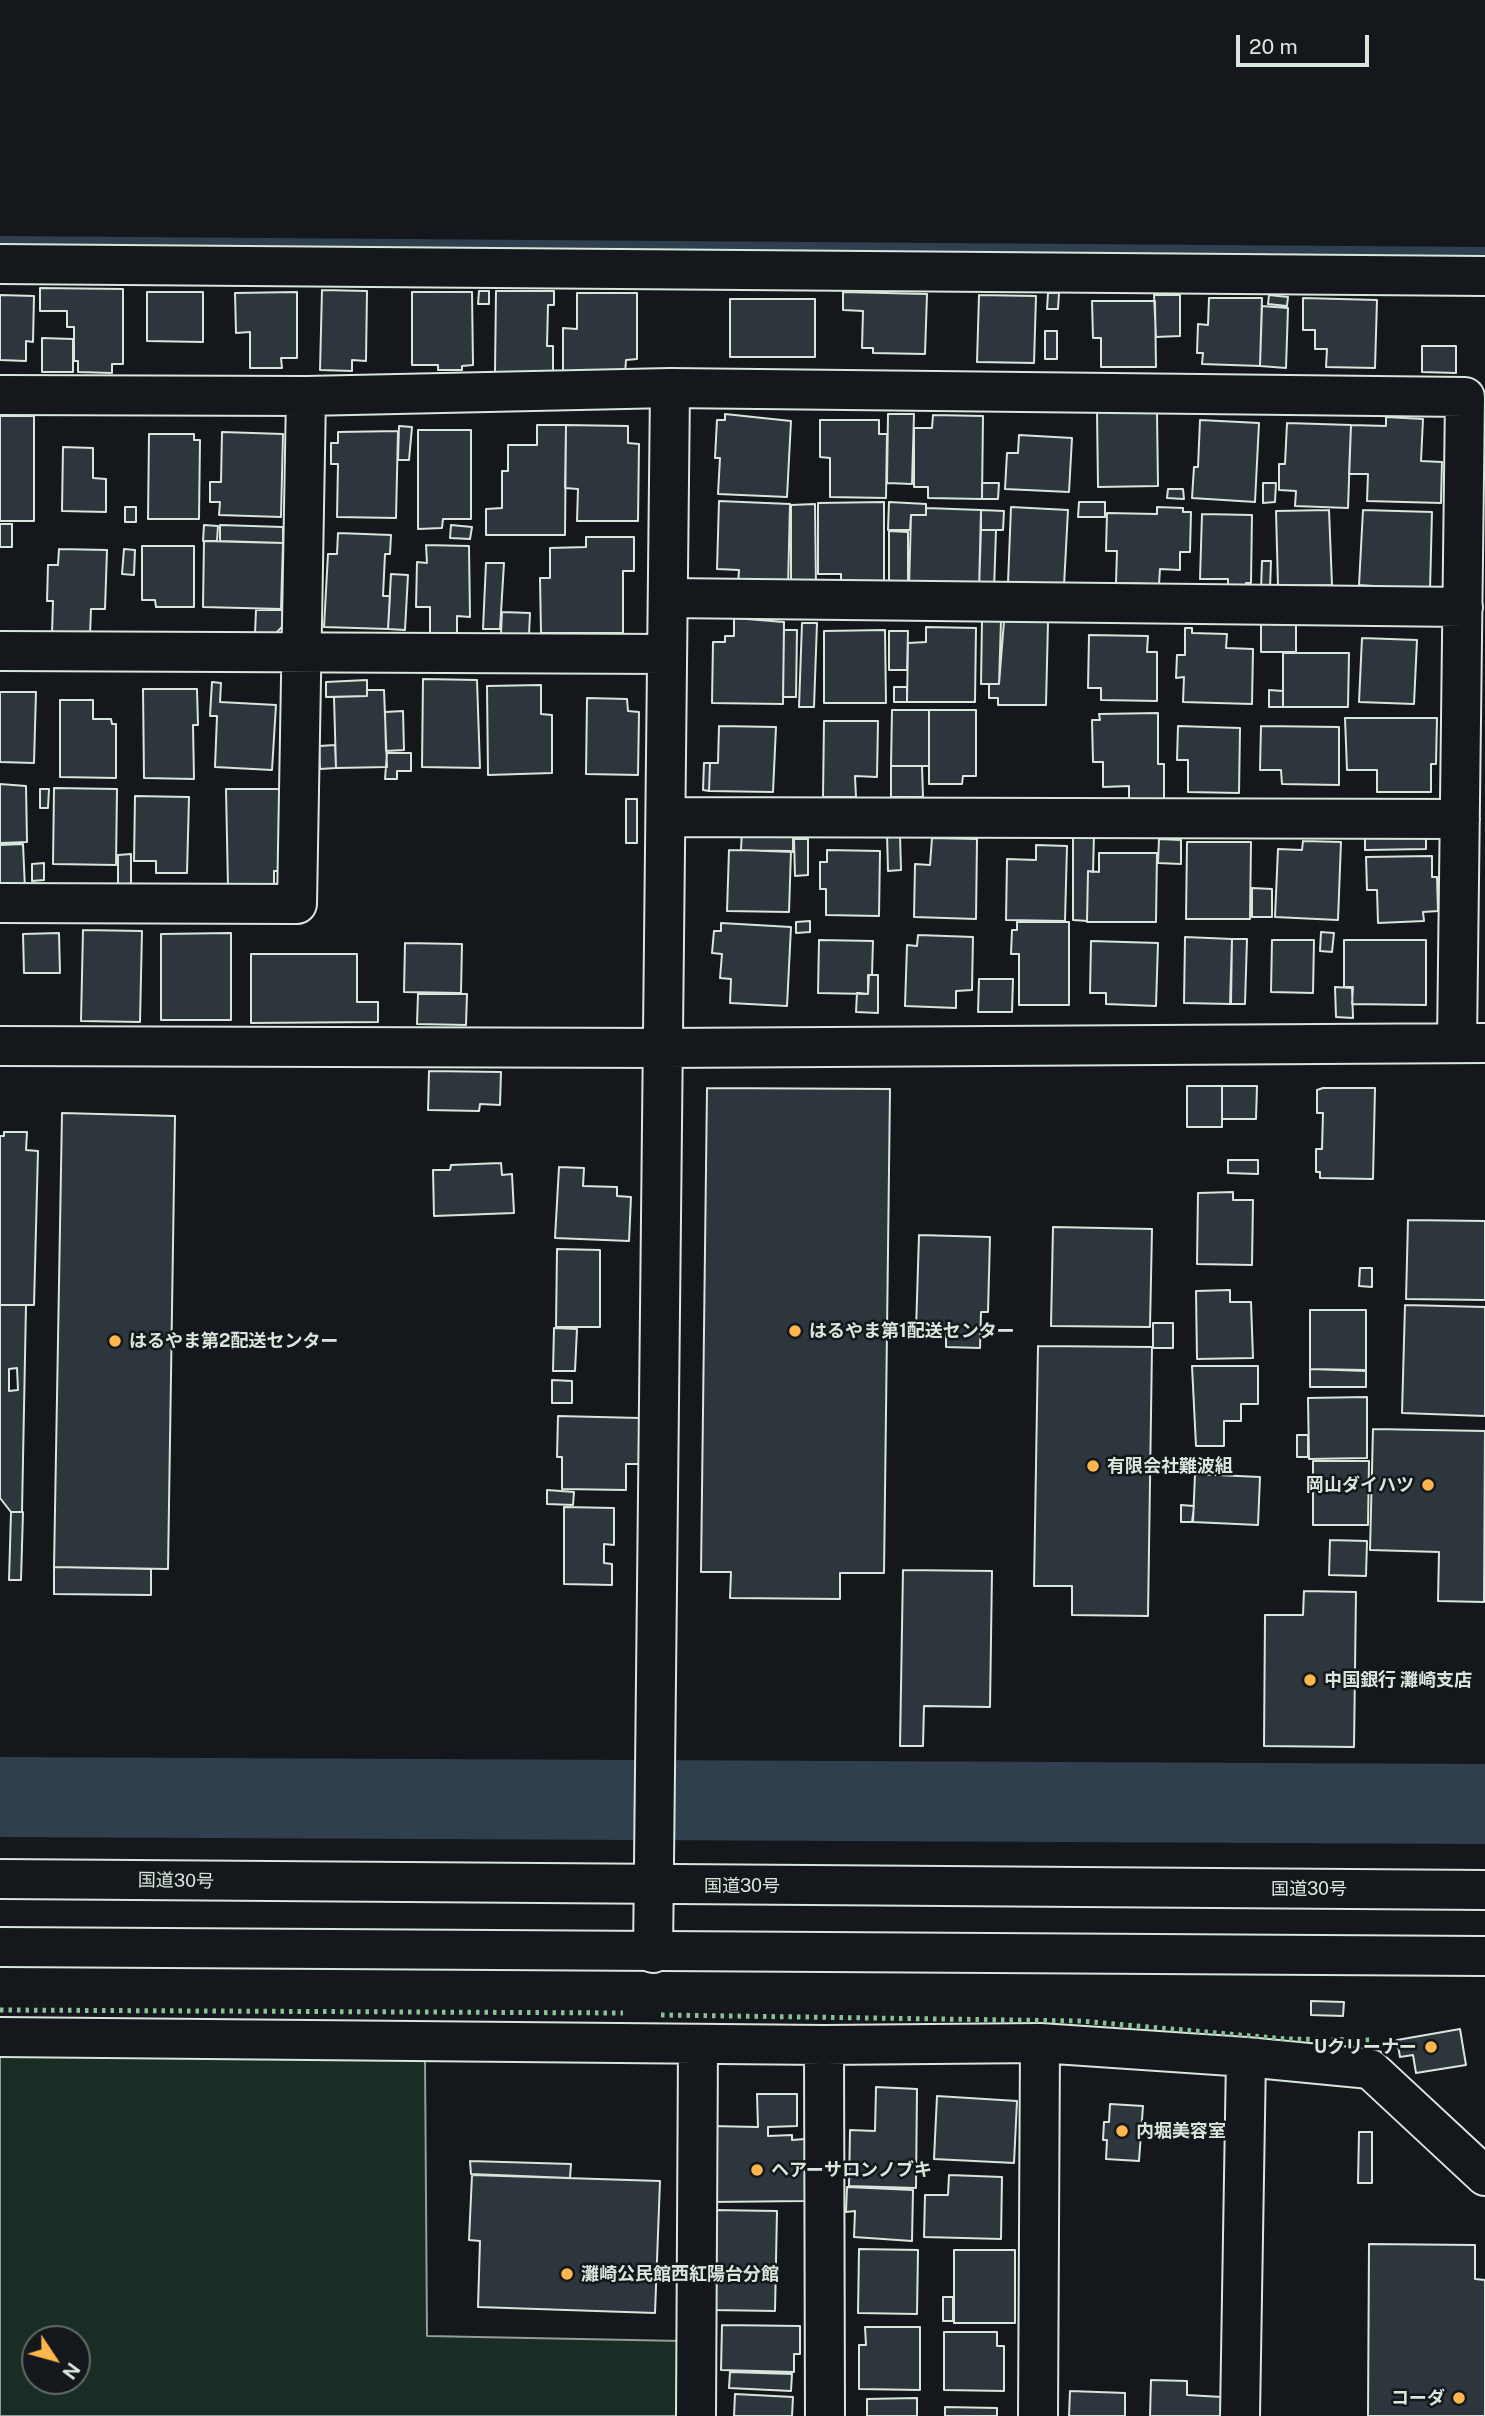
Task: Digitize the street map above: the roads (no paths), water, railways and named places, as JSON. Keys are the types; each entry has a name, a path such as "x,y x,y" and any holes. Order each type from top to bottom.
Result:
{"main road":[{"path":"0,264 1485,276"},
{"path":"653,1953 670,388"},
{"path":"0,395 306,396 670,388 1465,397 1460,819 1471,1042 664,1048 0,1046"},
{"path":"0,903 297,904 306,396"},
{"path":"668,598 1463,607"},
{"path":"0,651 667,654"},
{"path":"666,817 1460,819"},
{"name":"国道30号","path":"0,1879 1485,1890"},
{"path":"0,1947 1485,1956"},
{"path":"0,2037 824,2045 1040,2043 1246,2057 1370,2069 1485,2176"},
{"path":"1038,2416 1040,2043"},
{"path":"696,2416 698,2044"},
{"path":"824,2045 825,2416"},
{"path":"1240,2416 1246,2057"}],"waterway":[{"path":"0,243 1485,254"},
{"path":"0,1797 1485,1804"}],"place":[{"name":"はるやま第1配送センター","path":"795,1331"},
{"name":"はるやま第2配送センター","path":"115,1341"},
{"name":"有限会社難波組","path":"1093,1466"},
{"name":"岡山ダイハツ","path":"1428,1485"},
{"name":"中国銀行 灘崎支店","path":"1310,1680"},
{"name":"Uクリーナー","path":"1431,2047"},
{"name":"内堀美容室","path":"1122,2131"},
{"name":"ヘアーサロンノブキ","path":"757,2170"},
{"name":"灘崎公民館西紅陽台分館","path":"567,2274"},
{"name":"コーダ","path":"1459,2398"}]}
